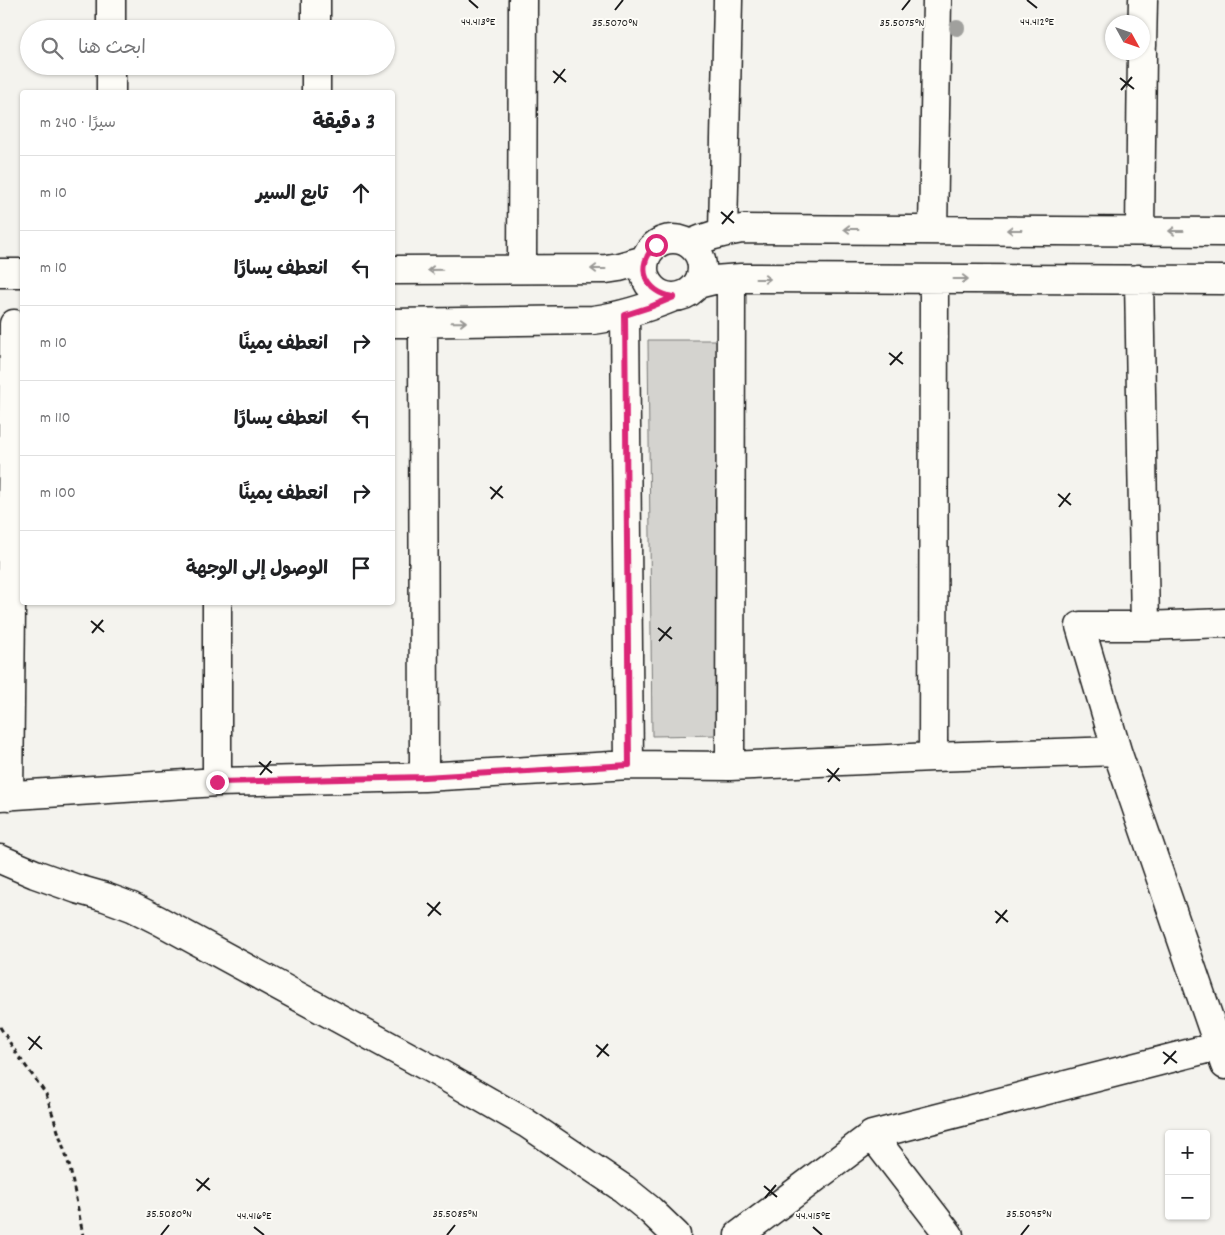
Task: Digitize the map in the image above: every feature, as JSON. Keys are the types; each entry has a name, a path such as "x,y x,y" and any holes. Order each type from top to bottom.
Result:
{"street":[{"path":"111,0 111,20"},
{"path":"316,0 316,20"},
{"path":"522,269 523,0"},
{"path":"723,232 728,0"},
{"path":"933,230 937,0"},
{"path":"1143,0 1143,15"},
{"path":"1140,231 1142,60"},
{"path":"110,90 111,75"},
{"path":"316,75 316,90"},
{"path":"690,244 723,232 742,229 1225,232"},
{"path":"395,323 585,320 625,315 683,295 691,291 698,284 702,267 701,258 697,250 682,240 673,238 663,240 649,251 644,269 645,278 656,292 674,297"},
{"path":"395,270 606,269 619,268 645,260"},
{"path":"0,274 20,273"},
{"path":"698,284 714,280 731,279 1225,280"},
{"path":"730,766 731,279"},
{"path":"934,279 934,757"},
{"path":"1138,279 1145,626"},
{"path":"625,315 629,765"},
{"path":"423,323 424,777"},
{"path":"12,324 4,796 217,782 424,777 629,765 730,766 1117,751"},
{"path":"217,605 217,782"},
{"path":"739,1235 872,1135 1221,1055 1117,751 1080,626 1225,623"},
{"path":"0,859 35,874 132,907 437,1072 526,1123 604,1175 631,1194 676,1235"},
{"path":"872,1135 949,1235"}],"path":[{"path":"0,1026 17,1054 46,1094 70,1168 84,1235"}],"shaded area":[{"path":"648,340 723,340 720,735 652,736"}],"route":[{"path":"217,782 424,777 629,765 625,315 674,297 656,292 645,278 645,260 649,251 656,245"}]}
